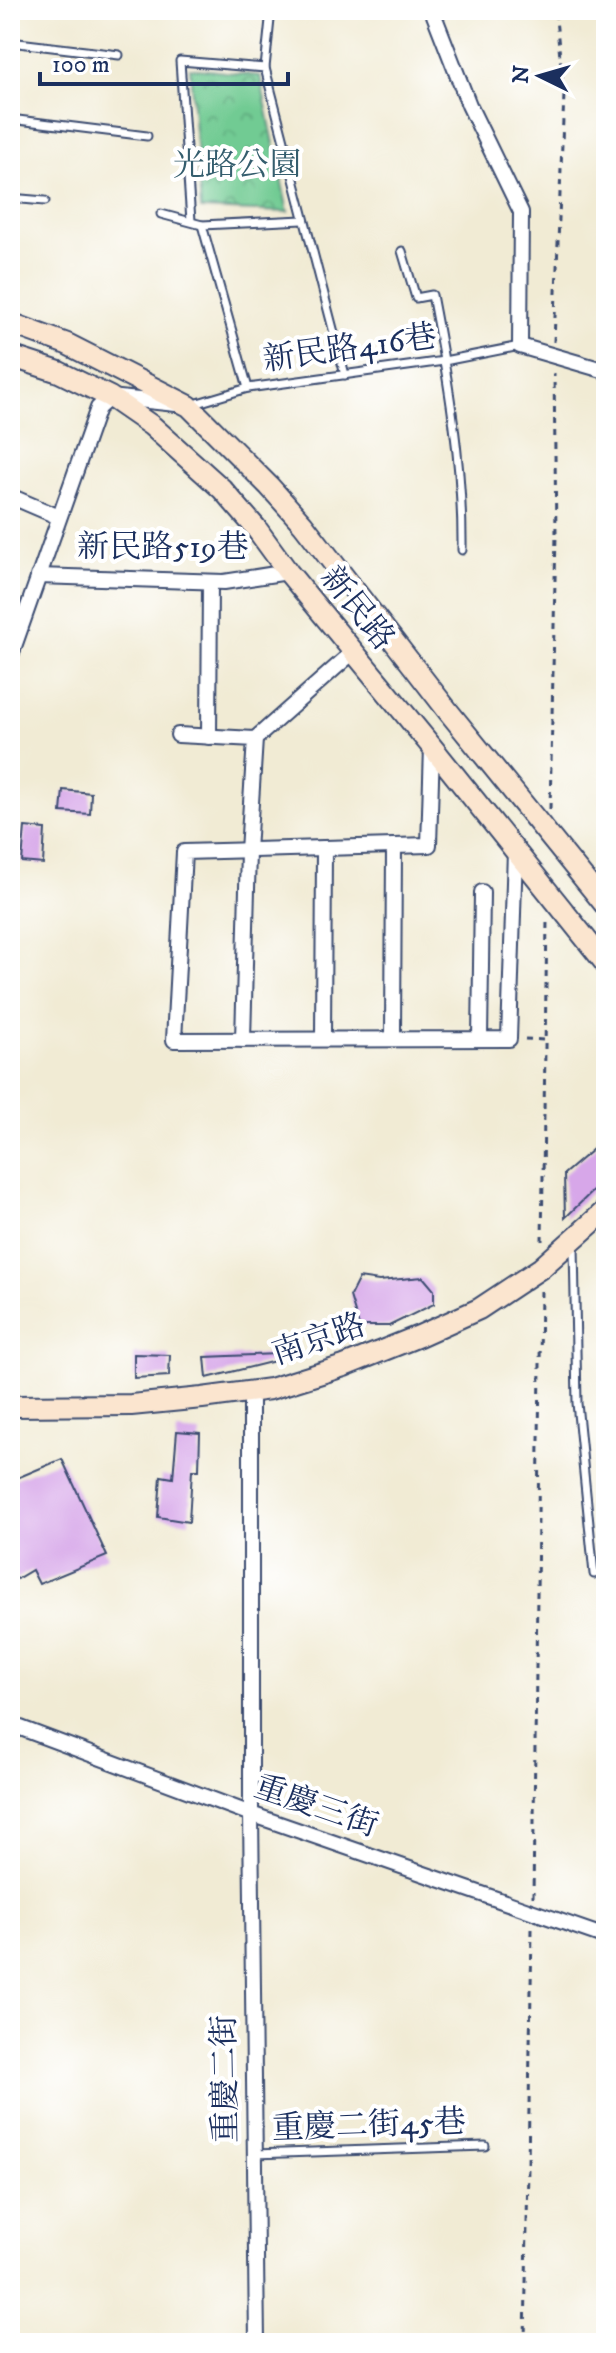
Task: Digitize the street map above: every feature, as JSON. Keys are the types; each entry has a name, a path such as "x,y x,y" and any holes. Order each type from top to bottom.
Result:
{"street":[{"path":"432,10 469,105 521,212 520,346 606,371"},
{"name":"新民路","path":"10,323 67,344 189,406 303,524 448,711 606,906"},
{"name":"新民路","path":"10,356 59,372 110,397 152,426 222,489 606,964"},
{"path":"10,658 98,408 110,397 189,406"},
{"path":"10,496 59,517"},
{"name":"新民路519巷","path":"38,576 224,582 288,572"},
{"path":"209,737 210,582"},
{"path":"178,735 255,739 353,652"},
{"path":"243,1040 248,851 255,739"},
{"path":"432,747 429,845 184,852 174,1040 509,1039 515,851"},
{"path":"393,1038 394,846"},
{"path":"323,1039 324,848"},
{"path":"480,1039 482,892"},
{"name":"南京路","path":"10,1406 131,1405 270,1389 344,1366 479,1309 541,1268 606,1210"},
{"name":"重慶二街","path":"251,1391 251,1814 257,2343"},
{"name":"重慶三街","path":"10,1724 251,1814 606,1937"}],"lane":[{"path":"271,10 265,68 345,375"},
{"path":"10,42 119,55"},
{"path":"191,221 180,61 265,68"},
{"path":"10,119 147,136"},
{"path":"10,198 45,201"},
{"path":"161,214 202,225 303,220"},
{"path":"202,225 248,388"},
{"path":"402,251 416,298 432,295 444,361 463,510 462,550"},
{"name":"新民路416巷","path":"189,406 248,388 444,361 520,346"},
{"path":"573,1238 577,1403 594,1574"},
{"name":"重慶二街45巷","path":"255,2154 485,2146"}],"path":[{"path":"549,836 556,534 554,356 564,94 555,10"},
{"path":"525,2343 547,891"},
{"path":"509,1039 545,1040"}],"green space":[{"name":"光路公園","path":"190,68 260,76 288,212 201,209"}],"building":[{"path":"63,790 91,793 90,814 61,812"},
{"path":"25,827 45,829 43,864 22,862"},
{"path":"606,1138 606,1178 565,1218 564,1174"},
{"path":"423,1277 434,1290 434,1304 389,1326 359,1326 350,1296 359,1278 379,1281"},
{"path":"134,1354 170,1355 169,1376 134,1378"},
{"path":"278,1354 279,1360 207,1378 205,1357"},
{"path":"177,1431 200,1433 199,1470 192,1470 189,1522 158,1517 161,1476 173,1478"},
{"path":"62,1459 107,1556 39,1584 32,1570 10,1583 10,1481"}]}
